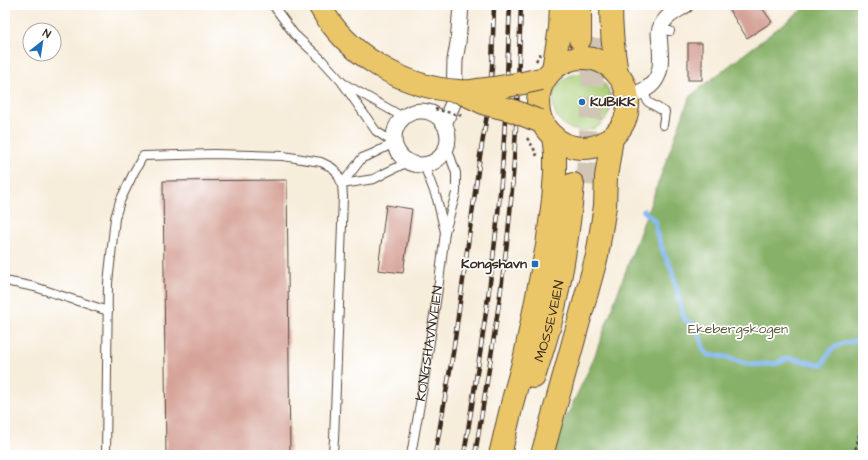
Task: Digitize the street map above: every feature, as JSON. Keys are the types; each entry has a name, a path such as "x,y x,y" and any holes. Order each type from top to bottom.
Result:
{"highway":[{"path":"319,5 328,19 349,44 373,62 416,83 444,90 460,92 488,89 546,75 563,62 586,58 597,60 608,65 617,73 625,87 635,93 628,104 627,114 623,123 612,138 598,146 582,148 566,145 545,127 511,110 486,104 460,92"},
{"path":"500,455 513,400 526,356 550,230 555,174 555,152 539,112 538,100 540,88 546,75 560,28 561,5"},
{"path":"580,5 586,39 593,5"},
{"path":"611,5 613,51 617,73"},
{"path":"542,455 597,256 605,206 606,177 612,138"},
{"name":"MOSSEVEIEN","path":"513,455 550,322 580,185 580,242 570,295 528,455"}],"street":[{"path":"444,124 454,102 455,60 461,5"},
{"path":"635,93 654,82 658,77 661,69 665,31 663,23 667,18 686,5"},
{"path":"424,111 455,60"},
{"path":"424,111 439,117 444,124 448,131 447,147 444,154 432,163 416,165 408,162 397,151 394,143 394,134 397,125 403,118 410,113 424,111"}],"lane":[{"path":"273,5 294,34 321,59 341,81 376,131 394,143 362,158 342,184"},
{"path":"341,81 403,118"},
{"path":"635,93 664,112 663,125"},
{"name":"KONGSHAVNVEIEN","path":"411,455 439,282 445,232 456,193 456,173 447,147"},
{"path":"106,455 108,283 115,218 120,201 143,156 214,154 283,156 322,162 336,172 342,184 343,197 334,440 333,451 330,455"},
{"path":"342,184 374,179 385,172 408,162"},
{"name":"KONGSHAVNVEIEN","path":"424,165 436,199 445,232"},
{"path":"5,281 35,287 108,311"}],"path":[{"path":"854,455 863,419"}],"green space":[{"name":"Ekebergskogen","path":"808,5 863,5 863,455 551,455 552,447 592,363 690,96"},
{"path":"582,73 593,75 606,86 609,91 611,102 609,113 598,126 593,129 582,131 571,129 558,118 555,113 553,102 555,91 566,78 571,75"}],"building":[{"path":"726,5 760,5 772,22 747,38"},
{"path":"688,43 702,43 702,80 688,80"},
{"path":"287,180 290,455 166,455 163,181"},
{"path":"386,205 412,209 403,273 378,270"}],"waterway":[{"path":"644,211 656,222 656,231 664,254 672,270 685,320 696,326 704,350 708,355 727,357 742,363 750,364 778,363 790,359 823,364 835,347 844,343 863,339"}],"tunnel":[{"path":"586,185 592,108 593,38"}],"railway":[{"path":"435,455 453,353 480,156 488,109 492,67 494,5"},
{"path":"464,455 497,226 504,146 510,5"},
{"path":"475,455 505,261 511,204 518,90 521,5"}],"place":[{"name":"KUBIKK","path":"582,102"},
{"name":"Kongshavn","path":"535,264"}]}
